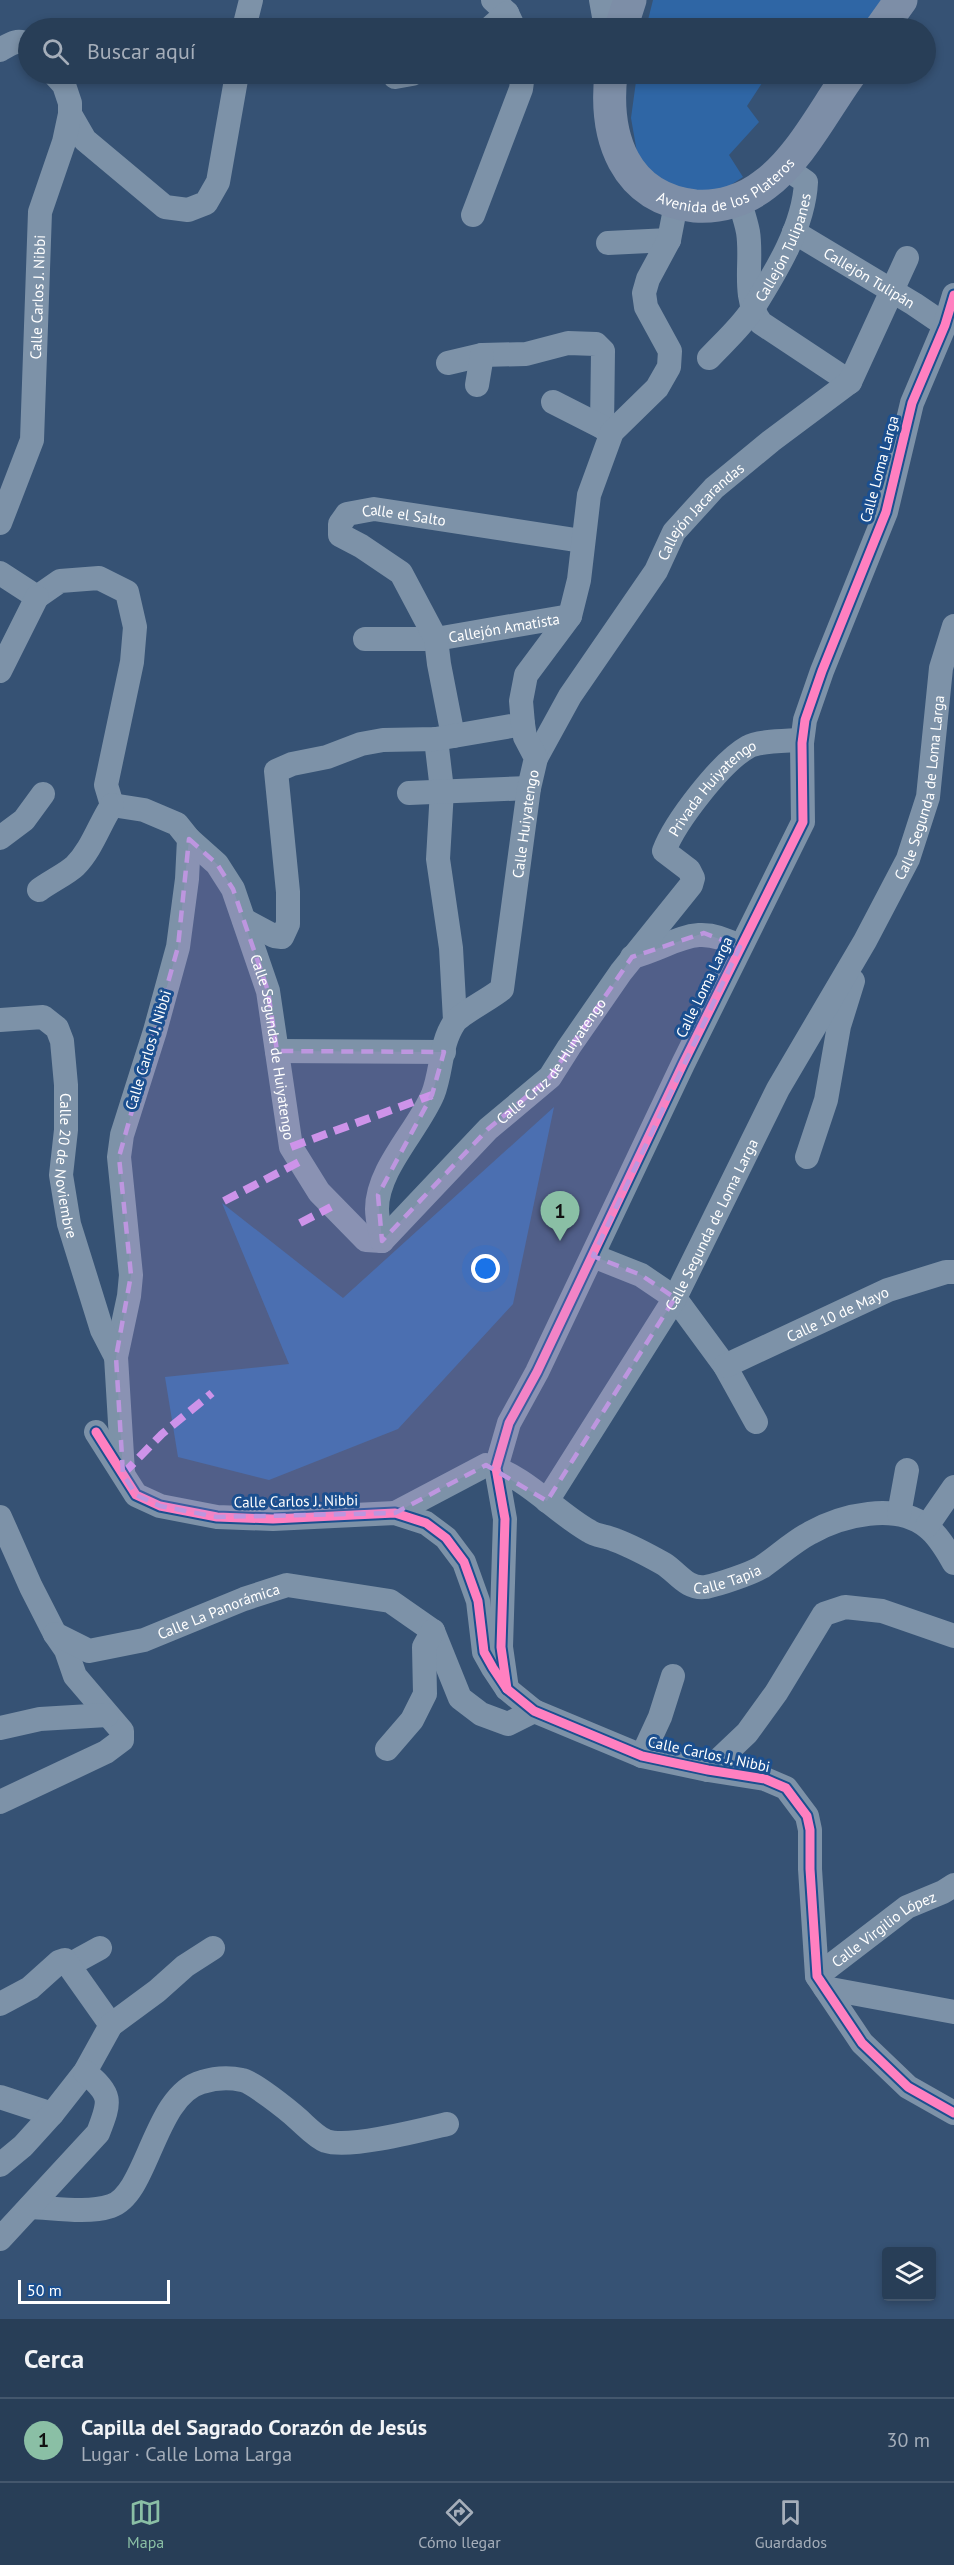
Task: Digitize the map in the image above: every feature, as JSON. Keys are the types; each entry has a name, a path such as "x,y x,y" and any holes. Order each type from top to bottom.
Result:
{"main road":[{"path":"624,18 630,0"},
{"path":"888,18 900,0"},
{"name":"Avenida de los Plateros","path":"611,84 610,115 614,140 634,177 645,188 676,204 702,207 739,200 762,187 796,175 845,84"}],"street":[{"path":"246,18 251,0"},
{"path":"602,0 605,18"},
{"path":"0,50 13,42 18,42"},
{"name":"Calle Carlos J. Nibbi","path":"0,523 32,440 40,212 74,141 70,103 63,84"},
{"path":"74,141 165,207 188,210 206,203 218,182 235,84"},
{"path":"473,215 522,84"},
{"name":"Callejón Tulipanes","path":"709,358 752,310 794,232 805,198 796,175"},
{"path":"739,200 748,232 748,281 752,310 761,323 850,382"},
{"name":"Calle Huiyatengo","path":"455,1020 502,989 529,788 536,758 525,737 523,724 521,701 526,675 570,616 579,580 589,495 607,429 657,388 669,367 670,351 646,307 644,293 648,279 669,240 676,204"},
{"name":"Callejón Tulipán","path":"794,232 945,325"},
{"path":"608,243 669,240"},
{"name":"Callejón Jacarandas","path":"536,758 570,696 656,571 674,531 714,488 771,441 850,382 907,258"},
{"name":"Calle Loma Larga","path":"507,1689 501,1647 505,1519 496,1468 509,1424 803,822 802,743 805,720 885,512 912,404 945,325 954,295"},
{"path":"448,363 482,355 526,354 568,343 596,344 603,351 607,429"},
{"path":"477,385 482,355"},
{"path":"562,405 607,429"},
{"name":"Calle el Salto","path":"455,1020 451,948 438,859 444,738 436,639 401,573 361,546 340,536 340,524 347,514 374,509 582,540"},
{"path":"0,573 37,597"},
{"path":"0,671 37,597 60,581 99,578 127,592 135,627 132,662 106,785 112,805 90,846 74,868 56,877 39,890"},
{"name":"Callejón Amatista","path":"365,639 436,639 570,616"},
{"name":"Calle Segunda de Loma Larga","path":"547,1501 675,1298 778,1089 865,941 908,859 928,797 941,668 954,626"},
{"path":"112,805 144,810 177,824 189,839 218,864 233,889 244,920 274,936 282,937 288,924 288,892 276,771 292,764 327,757 361,744 383,740 444,738 523,724"},
{"name":"Privada Huiyatengo","path":"632,957 690,885 693,878 689,870 664,851 678,825 719,770 750,746 799,740 802,743"},
{"path":"409,794 442,790 529,788"},
{"path":"0,838 24,820 43,794"},
{"name":"Calle Carlos J. Nibbi","path":"189,839 187,879 178,947 155,1031 122,1135 119,1176 130,1275 128,1305 116,1357 123,1474 136,1495 160,1506 217,1517 273,1519 395,1513 426,1523 446,1538 464,1562 477,1601 484,1652 507,1689 534,1711 642,1756 765,1779 786,1788 807,1816 810,1830 810,1869 821,1982"},
{"name":"Calle Segunda de Huiyatengo","path":"244,920 268,991 291,1147 331,1207 366,1240 382,1241"},
{"path":"632,957 704,933 727,939 740,947"},
{"name":"Calle Segunda de Loma Larga","path":"807,1157 826,1100 839,1026 865,941"},
{"name":"Calle Cruz de Huiyatengo","path":"382,1241 488,1129 550,1077 568,1047 632,957"},
{"name":"Calle 20 de Noviembre","path":"0,1020 43,1017 57,1028 62,1041 66,1085 66,1130 61,1175 69,1224 102,1330 116,1357"},
{"path":"382,1241 377,1210 378,1195 384,1179 432,1095 440,1072 448,1034 455,1020"},
{"path":"277,1051 444,1052"},
{"path":"593,1256 641,1275 675,1298 726,1366 756,1422"},
{"name":"Calle 10 de Mayo","path":"726,1366 888,1290 946,1272 954,1272"},
{"path":"96,1432 123,1474"},
{"path":"395,1513 486,1465 496,1468"},
{"name":"Calle Tapia","path":"496,1468 590,1532 614,1539 651,1557 696,1587 706,1587 759,1569 809,1533 837,1521 863,1515 899,1514 927,1526"},
{"path":"899,1514 906,1470"},
{"path":"954,1487 927,1526 954,1563"},
{"path":"0,1517 55,1634 66,1650 75,1677 122,1731 122,1740 106,1752 0,1802"},
{"name":"Calle La Panorámica","path":"55,1634 89,1651 133,1642 287,1585 390,1601 434,1631"},
{"path":"708,1770 747,1733 759,1717 824,1614 845,1607 882,1611 954,1636"},
{"path":"434,1631 460,1698 481,1714 508,1724 534,1711"},
{"path":"387,1749 412,1720 425,1694 424,1647 434,1631"},
{"path":"642,1756 660,1717 673,1677"},
{"path":"0,1728 40,1719 107,1715"},
{"name":"Calle Virgilio López","path":"821,1982 907,1907 944,1892 954,1885"},
{"path":"0,2004 30,1988 59,1962 67,1963 100,1948"},
{"path":"0,2165 22,2146 52,2114 85,2072 111,2025 185,1966 213,1948"},
{"path":"67,1963 111,2025"},
{"path":"821,1982 954,2012"},
{"path":"821,1982 862,2043 908,2087 954,2113"},
{"path":"0,2239 98,2133 106,2114 104,2088 85,2072"},
{"path":"30,2206 78,2210 111,2206 126,2198 169,2110 179,2097 198,2083 220,2078 244,2080 290,2112 324,2140 335,2143 400,2135 447,2124"},
{"path":"0,2097 52,2114"}],"highlighted area":[{"path":"189,839 217,864 233,889 268,991 277,1051 444,1052 432,1095 378,1195 382,1241 488,1129 550,1077 632,957 704,933 740,947 593,1256 641,1275 675,1298 547,1501 486,1465 395,1513 217,1517 160,1506 136,1495 123,1474 116,1357 131,1275 119,1157 178,947"}],"shaded area":[{"path":"653,0 890,0 876,18 648,18"},
{"path":"636,84 761,84 747,106 759,122 729,155 743,177 723,190 693,193 664,184 638,158 631,118"},
{"path":"554,1107 513,1304 398,1429 269,1480 178,1457 165,1377 289,1364 222,1203 343,1298"}],"marked path":[{"path":"291,1147 432,1095"},
{"path":"224,1201 301,1161"},
{"path":"300,1223 331,1207"},
{"path":"123,1474 162,1434 212,1393"}],"cycle path":[{"path":"507,1689 501,1647 505,1519 496,1468 509,1423 537,1372 683,1064 803,822 802,743 805,720 822,671 886,512 912,403 945,325 954,295"},
{"path":"96,1432 136,1495 160,1506 217,1517 273,1519 395,1513 426,1523 446,1538 464,1562 478,1601 484,1652 493,1668 507,1689 534,1711 642,1756 765,1779 786,1788 807,1816 810,1830 810,1869 817,1976 862,2043 908,2087 954,2113"}],"place":[{"name":"Capilla del Sagrado Corazón de Jesús","path":"560,1241"}]}
